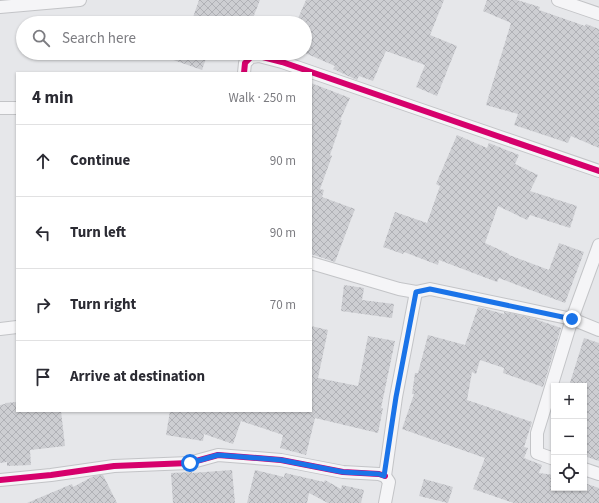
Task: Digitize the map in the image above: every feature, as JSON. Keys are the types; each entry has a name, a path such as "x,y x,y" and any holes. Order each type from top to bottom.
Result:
{"street":[{"path":"0,8 80,0"},
{"path":"558,0 599,14"},
{"path":"244,72 245,63 248,60"},
{"path":"274,60 311,72"},
{"path":"312,72 599,171"},
{"path":"0,108 16,108"},
{"path":"551,458 537,453 537,433 572,319 599,245"},
{"path":"312,263 399,289 416,292 430,289 572,319 599,330"},
{"path":"384,476 396,397 416,292"},
{"path":"0,330 16,327"},
{"path":"0,480 51,475 114,466 190,463 218,455 281,460 343,472 379,474 384,476 389,482 386,503"},
{"path":"587,470 599,474"}],"building":[{"path":"199,0 260,0 254,16 193,16"},
{"path":"306,0 444,0 430,35 457,46 437,96 416,87 425,65 386,51 373,81 359,76 357,80 333,69 335,66 312,56 312,16 299,16"},
{"path":"487,0 517,0 540,7 539,10 585,26 586,24 599,29 599,148 571,136 568,143 514,125 518,114 486,105 511,23 483,11"},
{"path":"173,60 206,60 202,70"},
{"path":"312,83 350,98 340,120 342,120 330,155 332,156 320,189 324,190 322,197 355,209 335,262 312,254"},
{"path":"457,135 487,148 489,143 519,155 515,164 538,175 530,191 577,206 570,228 530,215 527,220 498,206 485,243 509,255 549,270 559,243 584,252 565,303 499,278 497,282 439,260 438,265 404,252 403,254 383,247 395,212 427,223 440,186 436,184"},
{"path":"344,285 364,288 362,300 394,304 392,318 341,311"},
{"path":"478,307 504,314 504,312 532,318 561,328 543,387 503,373 504,368 480,360 476,374 472,372 467,400 532,422 524,447 528,448 524,458 542,465 539,473 551,475 551,491 587,491 587,484 599,488 599,503 514,503 473,489 485,458 402,429 414,394 412,394 415,373 418,373 428,335 465,345"},
{"path":"312,326 328,330 318,378 358,386 368,336 395,341 381,408 383,408 378,433 315,418 306,455 280,448 283,435 241,421 233,444 204,434 203,441 166,435 170,412 312,412"},
{"path":"584,338 599,343 599,461 587,457 587,383 570,383"},
{"path":"16,402 16,412 61,412 65,446 30,450 31,465 7,466 7,462 0,463 0,405"},
{"path":"232,470 235,503 173,503 171,473"},
{"path":"255,470 284,477 285,473 324,482 325,480 341,489 342,485 364,490 361,503 328,503 309,493 307,503 247,503"},
{"path":"103,475 117,503 27,503 72,484 73,487 94,476"},
{"path":"424,479 453,487 448,503 419,496"}],"cycle path":[{"path":"244,72 245,63 248,60"},
{"path":"274,60 311,72"},
{"path":"312,72 599,171"},
{"path":"0,480 51,475 114,466 189,463 218,455 281,460 343,472 379,474 385,476"}],"route":[{"path":"190,463 218,455 281,460 343,472 379,474 384,476 396,397 416,292 430,289 572,319"}]}
